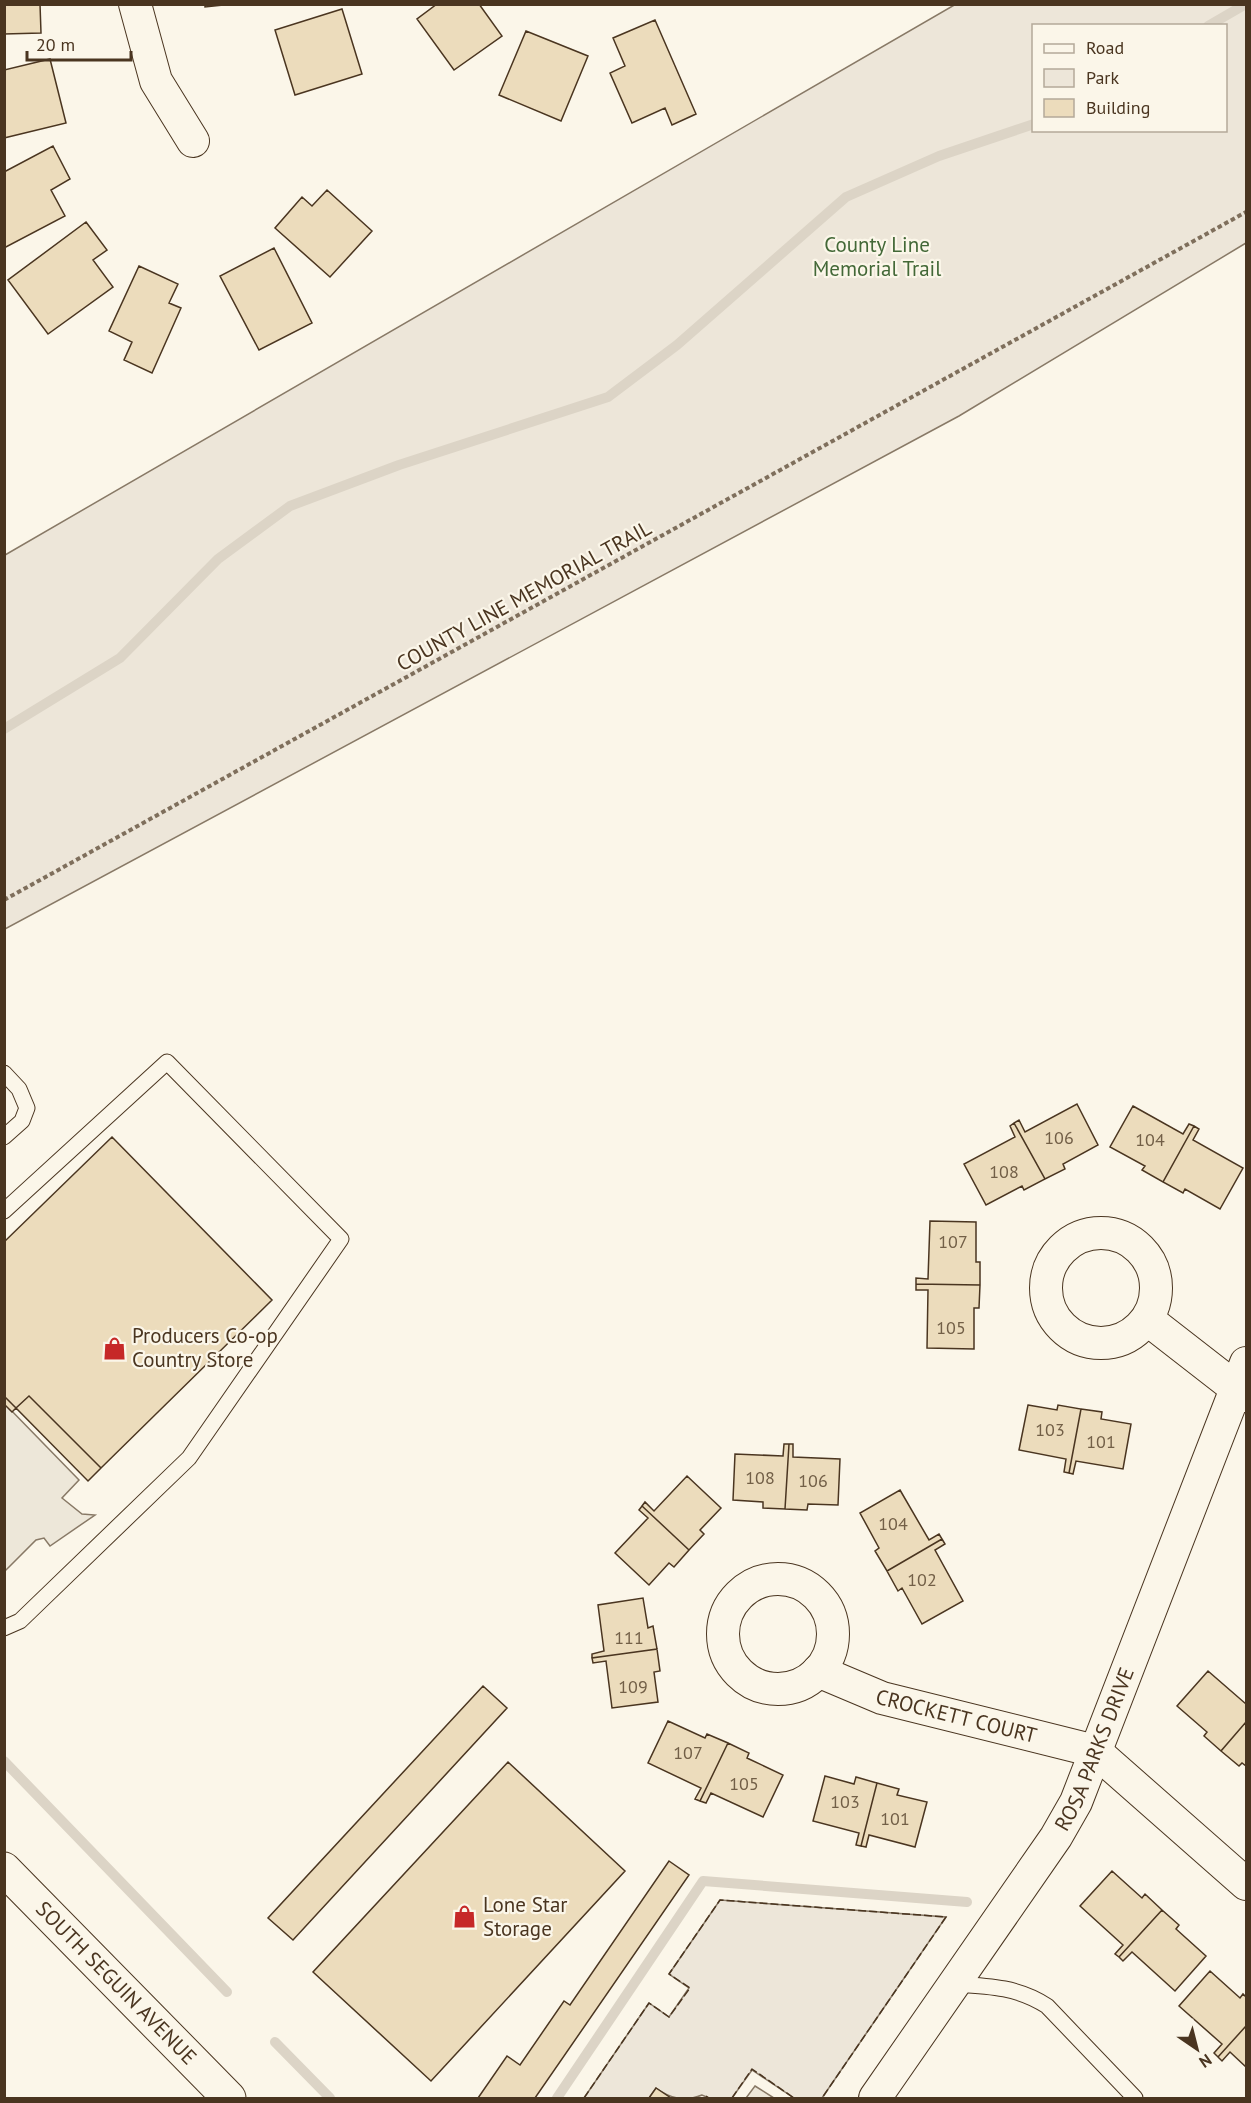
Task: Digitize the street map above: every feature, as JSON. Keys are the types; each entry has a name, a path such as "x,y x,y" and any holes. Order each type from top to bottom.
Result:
{"main road":[{"name":"SOUTH SEGUIN AVENUE","path":"4,1869 229,2098"}],"street":[{"path":"135,4 156,81 193,141"},
{"path":"1147,1319 1243,1383"},
{"name":"ROSA PARKS DRIVE","path":"875,2098 1067,1819 1243,1383"},
{"name":"CROCKETT COURT","path":"818,1671 882,1698 1095,1751"},
{"path":"1095,1751 1246,1884"}],"lane":[{"path":"4,1211 167,1062 340,1239 189,1458 20,1621 4,1628"},
{"path":"4,1073 19,1089 27,1108 22,1121 4,1137"},
{"path":"954,1984 996,1987 1032,1996 1047,2006 1135,2098"}],"path":[{"name":"COUNTY LINE MEMORIAL TRAIL","path":"4,900 1246,212"}],"green space":[{"name":"County Line Memorial Trail","path":"956,4 1246,5 1246,243 959,416 5,929 5,555"},
{"path":"720,1900 946,1917 822,2098 794,2098 752,2070 732,2098 709,2098 702,2095 678,2098 667,2095 656,2088 649,2098 584,2098 649,2003 669,2017 689,1988 669,1974"}],"shaded area":[{"path":"5,1404 79,1480 62,1498 82,1514 95,1515 50,1546 44,1538 36,1540 5,1571"},
{"path":"755,2086 774,2098 746,2098"}],"building":[{"path":"4,4 40,4 41,33 4,34"},
{"path":"205,4 233,4 205,7"},
{"path":"437,4 479,4 502,36 454,70 417,19"},
{"path":"342,9 362,74 295,95 275,30"},
{"path":"655,20 696,114 672,125 665,108 632,123 610,73 625,66 613,38"},
{"path":"526,31 588,56 561,121 499,95"},
{"path":"50,59 66,123 4,138 4,70"},
{"path":"53,146 70,179 51,190 65,216 4,248 4,172"},
{"path":"327,190 372,231 330,277 275,228 302,197 312,206"},
{"path":"86,222 107,250 93,260 113,287 48,334 8,280"},
{"path":"274,248 312,323 259,350 220,276"},
{"path":"139,266 178,284 169,303 181,308 152,373 124,360 132,342 109,331"},
{"path":"1077,1104 1098,1145 1063,1164 1065,1169 1045,1179 1014,1123 1019,1120 1025,1132"},
{"path":"1133,1106 1183,1134 1189,1124 1194,1126 1163,1182 1142,1170 1145,1166 1110,1147"},
{"path":"1014,1123 1045,1179 1024,1190 1022,1186 986,1205 964,1164 1015,1137 1010,1126"},
{"path":"1194,1126 1199,1129 1193,1140 1243,1168 1220,1209 1185,1189 1183,1193 1163,1182"},
{"name":"Producers Co-op Country Store","path":"112,1137 272,1300 101,1468 29,1396 16,1408 4,1396 4,1242"},
{"path":"930,1221 976,1222 976,1262 980,1262 980,1285 916,1284 916,1278 928,1279"},
{"path":"916,1284 980,1285 979,1308 974,1308 974,1349 927,1348 928,1290 916,1290"},
{"path":"4,1396 16,1408 12,1412 4,1404"},
{"path":"29,1396 101,1468 88,1481 16,1408"},
{"path":"1028,1405 1057,1410 1058,1405 1081,1409 1069,1473 1064,1472 1066,1459 1019,1450"},
{"path":"1081,1409 1102,1412 1101,1419 1131,1424 1123,1469 1076,1461 1073,1474 1069,1473"},
{"path":"784,1444 789,1444 785,1509 763,1508 763,1502 733,1500 735,1454 783,1456"},
{"path":"789,1444 793,1444 793,1457 840,1459 838,1505 808,1504 807,1510 785,1509"},
{"path":"687,1476 721,1508 700,1530 704,1534 689,1550 642,1506 645,1502 654,1511"},
{"path":"900,1490 929,1540 939,1534 942,1539 887,1571 875,1551 879,1548 860,1513"},
{"path":"642,1506 689,1550 674,1567 669,1563 649,1585 615,1553 648,1518 639,1510"},
{"path":"942,1539 945,1544 935,1550 963,1601 922,1624 902,1588 898,1591 887,1571"},
{"path":"643,1598 648,1628 653,1626 657,1649 592,1658 592,1654 604,1651 598,1605"},
{"path":"657,1649 660,1671 654,1672 658,1702 612,1708 606,1661 593,1663 592,1658"},
{"path":"1208,1671 1246,1704 1246,1722 1221,1751 1204,1736 1207,1732 1177,1706"},
{"path":"483,1686 507,1708 293,1940 268,1918"},
{"path":"668,1721 705,1738 707,1734 728,1743 700,1801 695,1799 701,1788 648,1763"},
{"path":"1246,1722 1246,1766 1242,1763 1239,1766 1221,1751"},
{"path":"728,1743 749,1753 747,1758 783,1775 763,1817 711,1793 706,1803 700,1801"},
{"path":"508,1762 625,1871 431,2081 313,1972"},
{"path":"825,1776 854,1784 856,1777 877,1783 861,1846 856,1845 859,1833 813,1821"},
{"path":"877,1783 899,1789 897,1795 927,1802 915,1847 869,1835 866,1847 861,1846"},
{"path":"669,1861 689,1875 535,2098 478,2098 507,2056 520,2065 564,2001 570,2005"},
{"path":"1112,1871 1142,1898 1145,1894 1162,1910 1119,1957 1115,1954 1123,1945 1080,1906"},
{"path":"1162,1910 1179,1925 1176,1929 1206,1956 1175,1991 1132,1952 1123,1961 1119,1957"},
{"path":"1210,1971 1240,1998 1243,1994 1246,1997 1246,2026 1218,2057 1214,2053 1222,2044 1179,2006"},
{"path":"1246,2026 1246,2067 1230,2052 1222,2061 1218,2057"},
{"path":"656,2088 671,2098 649,2098"}],"waterway":[{"path":"1211,24 1246,4"},
{"path":"4,729 120,658 218,559 290,506 399,465 608,397 677,345 846,197 939,156 1032,125"},
{"path":"4,1761 227,1992"},
{"path":"557,2098 703,1881 967,1902"},
{"path":"275,2042 330,2098"}],"fence":[{"path":"584,2098 649,2003 669,2017 690,1988 669,1974 720,1900 946,1917 822,2098"},
{"path":"732,2098 752,2069 794,2098"}],"place":[{"name":"Producers Co-op Country Store","path":"114,1348"},
{"name":"Lone Star Storage","path":"465,1917"}]}
